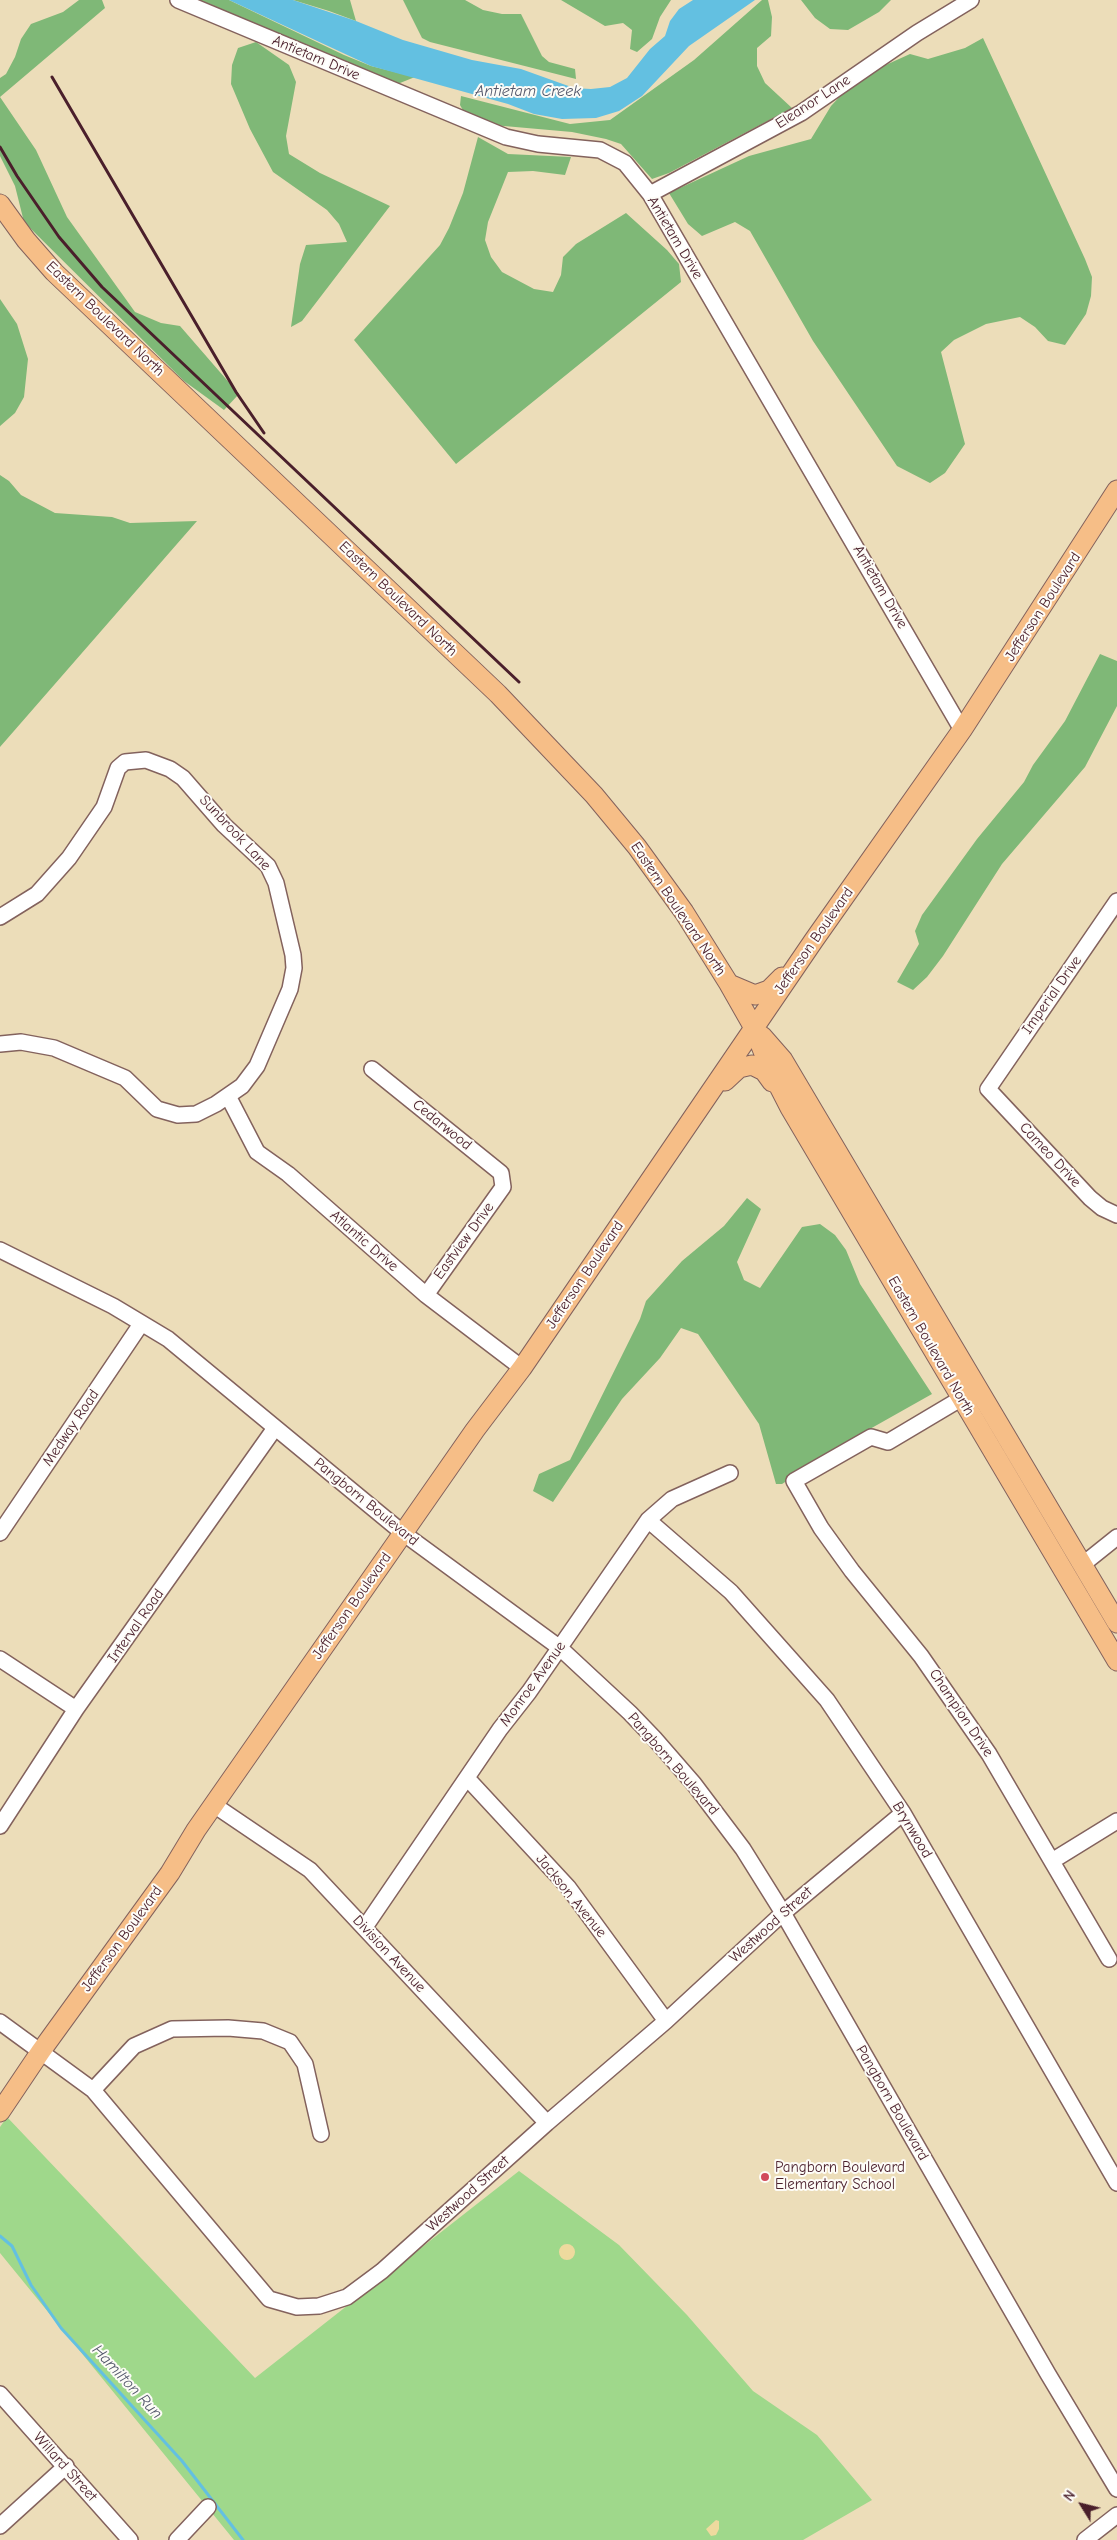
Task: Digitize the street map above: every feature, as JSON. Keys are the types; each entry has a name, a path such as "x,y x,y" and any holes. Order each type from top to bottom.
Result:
{"main road":[{"name":"Eastern Boulevard North","path":"0,204 26,240 54,272 491,688 594,795 637,847 684,912 729,984 754,1028 770,1069 790,1108 1117,1661"},
{"name":"Jefferson Boulevard","path":"0,2112 41,2051 170,1873 214,1805 403,1533 522,1368 814,940 962,730 1117,490"},
{"path":"729,984 755,995 769,990 814,940"},
{"name":"Eastern Boulevard North","path":"754,1028 783,1060 1117,1623"},
{"path":"704,1100 739,1068 752,1065 764,1071 790,1108"},
{"path":"962,1398 970,1398 976,1403 1012,1462 1028,1474"},
{"path":"1004,1470 1022,1486 1063,1556 1072,1565 1082,1565"}],"street":[{"name":"Antietam Drive","path":"178,0 506,137 538,144 585,147 612,154 625,163 650,194 962,730"},
{"name":"Eleanor Lane","path":"650,194 801,113 917,32 971,0"},
{"name":"Sunbrook Lane","path":"0,917 36,894 69,858 104,806 118,768 125,762 146,760 183,778 224,825 273,873 293,955 294,968 290,989 256,1066 242,1086 196,1114 167,1114 157,1109 125,1078 71,1054 38,1044 0,1044"},
{"name":"Imperial Drive","path":"988,1089 1117,901"},
{"name":"Cedarwood","path":"372,1069 501,1173 503,1187"},
{"name":"Cameo Drive","path":"988,1089 1090,1198 1102,1208 1117,1215"},
{"name":"Atlantic Drive","path":"228,1096 257,1152 288,1174 426,1294 522,1368"},
{"name":"Eastview Drive","path":"426,1294 503,1187"},
{"name":"Pangborn Boulevard","path":"0,1250 113,1306 168,1339 403,1533 560,1648 630,1713 694,1784 743,1849 783,1913 1048,2374 1117,2489"},
{"name":"Medway Road","path":"0,1533 141,1324"},
{"name":"Champion Drive","path":"962,1398 888,1442 871,1437 794,1481 826,1536 954,1701 989,1754 1108,1959"},
{"name":"Interval Road","path":"0,1826 76,1709 276,1428"},
{"name":"Monroe Avenue","path":"365,1927 648,1520 672,1499 730,1473"},
{"name":"Brynwood","path":"648,1520 731,1592 827,1700 903,1813 1117,2183"},
{"path":"1082,1565 1117,1537"},
{"path":"0,1659 76,1709"},
{"name":"Jackson Avenue","path":"467,1778 568,1887 666,2021"},
{"name":"Division Avenue","path":"214,1805 310,1870 547,2123"},
{"name":"Westwood Street","path":"0,2022 93,2090 269,2299 297,2307 319,2306 347,2297 382,2271 547,2123 666,2021 783,1913 903,1813"},
{"path":"1052,1861 1117,1821"},
{"path":"93,2090 134,2046 172,2029 228,2028 263,2031 290,2042 305,2064 321,2134"},
{"name":"Willard Street","path":"0,2394 130,2540"},
{"path":"0,2526 66,2466"},
{"path":"177,2540 208,2507"},
{"path":"1085,2540 1117,2514"}],"green space":[{"path":"79,0 102,0 105,8 0,97 0,78 6,74 15,57 21,39 31,24 63,12"},
{"path":"190,0 229,0 344,55 371,66 415,77 395,85"},
{"path":"293,0 350,0 356,21 329,11"},
{"path":"403,0 465,0 483,10 502,14 521,14 542,56 549,62 575,69 576,79 430,42 422,38"},
{"path":"561,0 671,0 660,17 652,39 637,52 630,49 632,30 623,23 605,26"},
{"path":"762,0 768,0 772,17 771,36 757,48 757,66 765,83 792,108 669,173 652,179 621,144 572,132 470,123 460,105 461,96 570,124 610,120 694,60"},
{"path":"801,0 891,0 879,12 848,30 830,29 815,18"},
{"path":"983,38 1085,259 1092,277 1091,296 1086,314 1065,345 1048,341 1035,327 1020,317 986,324 954,340 941,352 965,444 945,473 930,483 897,466 813,341 750,231 735,222 702,236 688,224 669,193 749,156 811,139 831,106 857,78 910,54 928,59 965,48"},
{"path":"256,42 289,65 296,82 286,136 289,154 320,173 390,206 302,321 291,327 300,264 306,245 347,242 339,224 327,210 273,172 250,129 231,84 232,65 238,48"},
{"path":"0,97 36,150 67,217 135,312 161,323 180,326 239,394 224,410 184,381 24,222 15,186 0,156"},
{"path":"478,137 508,154 571,157 565,175 533,171 508,172 488,222 485,240 491,257 502,272 534,289 553,292 561,275 563,257 576,244 626,213 667,250 679,264 681,282 456,464 354,340 440,245 463,193"},
{"path":"0,299 17,324 28,359 24,397 15,413 0,426"},
{"path":"0,475 9,481 21,495 55,513 112,517 130,523 197,521 0,747"},
{"path":"1100,654 1117,661 1117,706 1085,767 1002,864 943,956 927,977 913,990 897,982 919,944 915,931 922,915 977,839 1024,782 1033,765 1065,721"},
{"path":"747,1198 761,1209 737,1262 744,1280 760,1288 802,1227 820,1224 835,1235 846,1250 860,1284 932,1394 845,1443 782,1484 776,1484 759,1424 698,1334 681,1328 660,1358 622,1399 553,1502 533,1491 539,1474 570,1460 640,1319 646,1301 682,1261 724,1226"},
{"path":"7,2117 255,2378 519,2171 619,2245 687,2315 753,2391 817,2435 872,2500 803,2540 234,2540 0,2253 0,2127"}],"sand":[{"path":"567,2244 575,2252 567,2260 559,2252"},
{"path":"716,2520 719,2521 719,2529 716,2535 711,2536 706,2529"}],"water":[{"name":"Antietam Creek","path":"229,0 293,0 356,21 403,40 472,60 521,69 574,88 591,89 610,87 627,78 650,49 665,36 670,21 679,9 693,0 755,0 689,46 642,96 619,111 596,118 562,119 534,114 508,104 371,66"}],"waterway":[{"name":"Hamilton Run","path":"0,2236 12,2246 31,2285 61,2328 182,2461 243,2540"}],"railway":[{"path":"52,77 236,392 264,433"},
{"path":"0,147 17,176 59,237 102,287 519,682"}],"place":[{"name":"Pangborn Boulevard Elementary School","path":"765,2177"}]}
